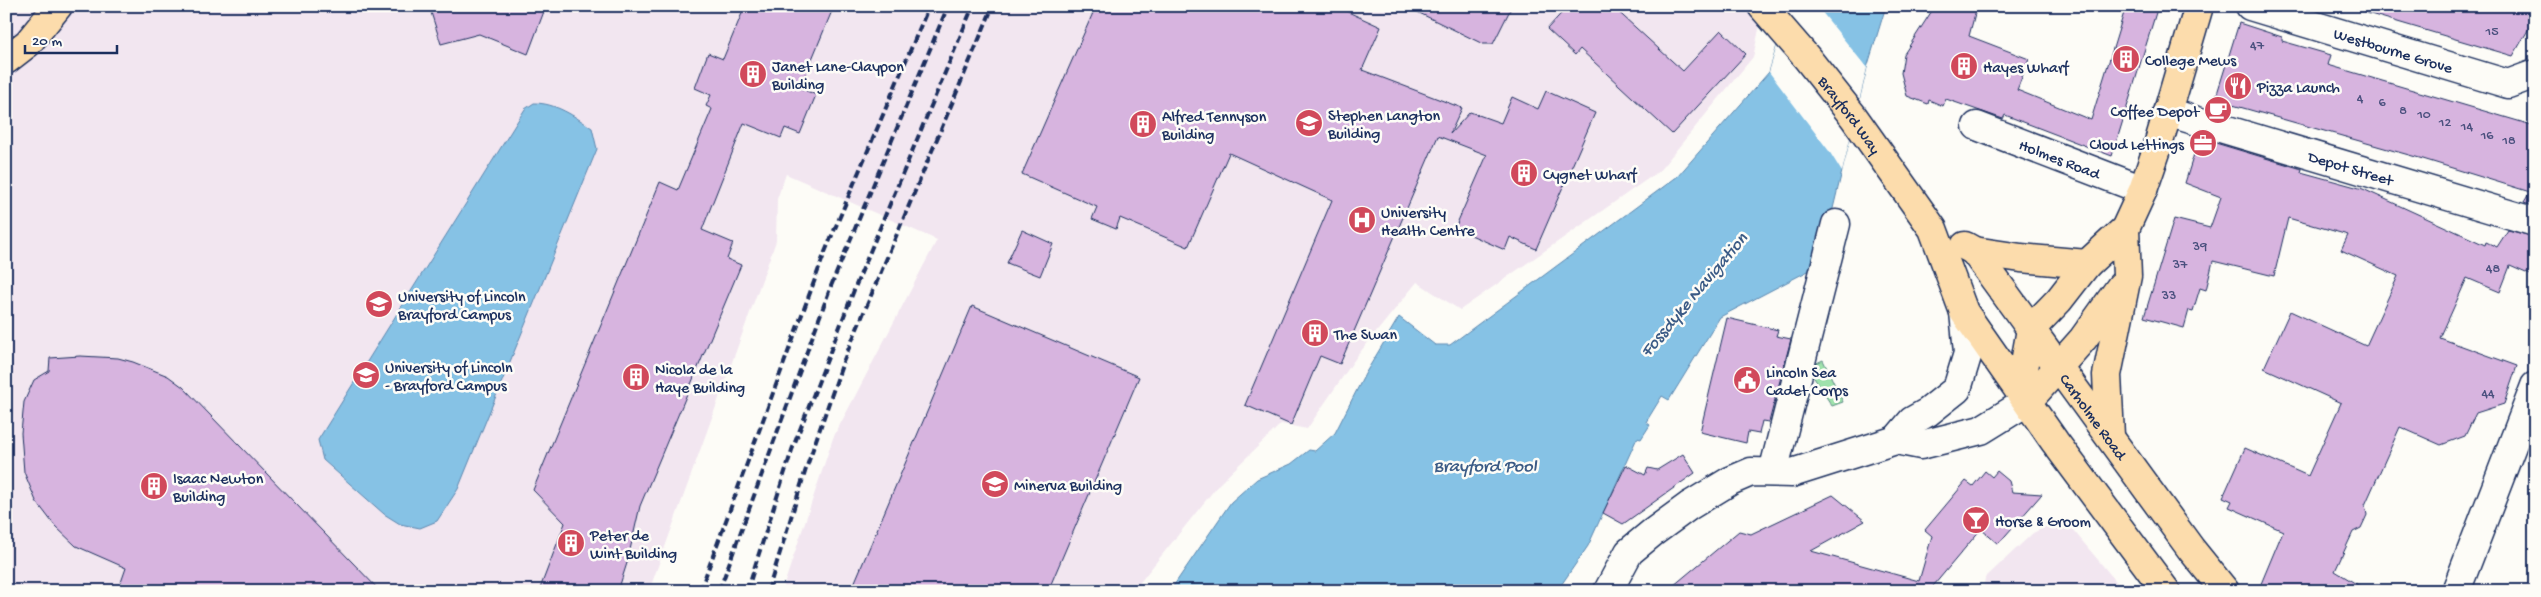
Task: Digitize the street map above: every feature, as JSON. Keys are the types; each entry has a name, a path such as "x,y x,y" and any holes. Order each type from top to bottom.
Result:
{"main road":[{"path":"6,60 28,42 58,6"},
{"name":"Brayford Way","path":"1762,6 1807,58 1853,116 1933,228"},
{"path":"2024,396 2031,329 2059,300 2087,264 2125,230 2143,190 2199,6"},
{"path":"1933,228 1974,251 2087,264"},
{"path":"1933,228 1964,312 2055,442 2166,591"},
{"path":"2110,438 2107,375 2127,276 2125,230"},
{"path":"1974,251 2060,365 2024,396"},
{"name":"Carholme Road","path":"2127,276 2083,339 2060,365 2110,438 2191,549 2225,591"}],"street":[{"name":"Westbourne Grove","path":"2250,6 2508,84 2535,74"},
{"name":"Depot Street","path":"2167,112 2535,222"},
{"name":"Holmes Road","path":"1977,126 2143,190"},
{"path":"1774,472 1836,224"},
{"path":"1896,440 1912,421 1928,412 1957,389 1968,353 1964,312"},
{"path":"2456,591 2527,434 2535,386"},
{"path":"1608,591 1629,552 1652,533 1730,481 1751,472 1792,473 1896,440 1921,445 1981,430 2024,396"}],"shaded area":[{"name":"University of Lincoln Brayford Campus","path":"6,6 1764,6 1753,57 1659,171 1460,310 1417,282 1357,356 1307,429 1281,424 1219,484 1133,591 782,591 833,438 937,240 786,174 777,199 776,241 649,591 6,591"},
{"path":"2063,518 2124,591 1983,591 1985,578 2033,533"}],"green space":[{"path":"1823,360 1843,402 1832,406 1809,370 1810,366"}],"water":[{"name":"Brayford Pool","path":"1789,6 1886,6 1867,68 1822,254 1812,269 1720,317 1669,400 1662,396 1646,422 1650,425 1641,439 1637,438 1588,546 1557,591 1530,591 1519,585 1516,591 1170,591 1231,502 1257,479 1291,464 1309,450 1315,451 1335,433 1365,374 1399,317 1435,345 1450,345 1678,176 1769,72"},
{"path":"534,103 557,108 592,128 597,149 458,489 437,521 420,528 400,524 384,514 323,460 318,440 525,109"}],"pier":[{"path":"1789,6 1817,6 1867,68 1842,172 1829,151 1769,72"}],"building":[{"path":"429,6 546,6 528,54 479,34 441,44"},
{"name":"Nicola de la Haye Building","path":"745,6 834,6 800,88 816,95 800,134 785,128 781,138 744,123 702,230 733,243 727,259 741,265 640,506 627,563 618,591 539,591 565,523 533,490 660,182 678,190 712,109 706,106 711,95 695,88 708,53 723,59"},
{"path":"1096,6 1335,6 1381,27 1362,70 1462,108 1450,134 1470,112 1501,123 1512,97 1538,109 1546,91 1595,113 1536,249 1510,237 1505,250 1455,228 1487,155 1438,136 1340,364 1320,356 1291,425 1245,405 1332,200 1229,153 1188,247 1120,218 1116,229 1092,219 1097,207 1022,174"},
{"path":"1405,6 1512,6 1493,44 1483,44"},
{"name":"Cygnet Wharf","path":"1568,6 1612,6 1683,71 1721,30 1746,54 1672,134 1580,49 1575,55 1547,29"},
{"path":"1935,6 1977,6 1969,36 2029,59 2017,90 2091,120 2126,6 2158,6 2112,156 2005,115 2003,119 1946,99 1943,106 1929,100 1928,104 1907,96 1901,73 1904,54"},
{"path":"2368,6 2535,6 2535,18 2513,56 2367,13"},
{"path":"2239,23 2282,37 2282,41 2331,55 2328,65 2535,126 2535,206 2524,202 2530,192 2423,159 2215,100"},
{"path":"2199,138 2302,169 2301,172 2363,189 2485,245 2486,242 2497,247 2508,230 2535,237 2535,277 2510,266 2500,292 2467,278 2440,338 2517,366 2504,404 2476,413 2465,436 2441,445 2400,427 2365,505 2367,515 2361,528 2353,532 2335,571 2368,591 2258,591 2283,531 2229,507 2232,501 2223,497 2245,448 2308,476 2341,403 2264,368 2290,311 2366,346 2398,276 2341,250 2348,235 2288,218 2274,276 2213,261 2206,290 2200,288 2193,311 2189,310 2184,328 2144,317 2174,219 2210,228 2221,197 2185,183"},
{"path":"1022,230 1053,244 1040,276 1007,263"},
{"name":"Minerva Building","path":"972,306 1139,377 1048,591 851,591"},
{"name":"Lincoln Sea Cadet Corps","path":"1727,318 1778,330 1776,336 1791,339 1769,422 1762,421 1759,434 1748,432 1746,443 1700,432"},
{"name":"Isaac Newton Building","path":"80,356 118,358 133,362 168,376 183,387 380,591 118,591 126,568 76,546 55,526 36,501 24,472 21,433 24,402 34,380 49,371 50,358"},
{"path":"1683,454 1695,473 1623,524 1603,513 1626,465 1645,475 1648,468 1657,470"},
{"path":"1985,471 1992,477 1997,471 2009,481 2012,492 2042,494 1998,544 1981,529 1929,591 1667,591 1739,531 1751,534 1833,495 1865,521 1811,551 1919,581 1932,536 1925,530 1966,481 1973,486"}],"railway":[{"path":"700,591 825,252 929,6"},
{"path":"719,591 831,286 948,6"},
{"path":"747,591 792,450 856,285 973,6"},
{"path":"768,591 806,469 843,362 993,6"}],"place":[{"name":"College Mews","path":"2126,59"},
{"name":"Hayes Wharf","path":"1964,66"},
{"name":"Janet Lane-Claypon Building","path":"753,74"},
{"name":"Pizza Launch","path":"2238,86"},
{"name":"Coffee Depot","path":"2218,110"},
{"name":"Stephen Langton Building","path":"1309,123"},
{"name":"Alfred Tennyson Building","path":"1143,124"},
{"name":"Cloud Lettings","path":"2203,143"},
{"name":"Cygnet Wharf","path":"1524,173"},
{"name":"University Health Centre","path":"1362,220"},
{"name":"University of Lincoln Brayford Campus","path":"379,304"},
{"name":"The Swan","path":"1315,333"},
{"name":"University of Lincoln - Brayford Campus","path":"366,375"},
{"name":"Nicola de la Haye Building","path":"636,377"},
{"name":"Lincoln Sea Cadet Corps","path":"1747,380"},
{"name":"Minerva Building","path":"995,484"},
{"name":"Isaac Newton Building","path":"154,486"},
{"name":"Horse & Groom","path":"1976,520"},
{"name":"Peter de Wint Building","path":"571,543"}],"water label":[{"name":"Fossdyke Navigation","path":"1693,294"}]}
